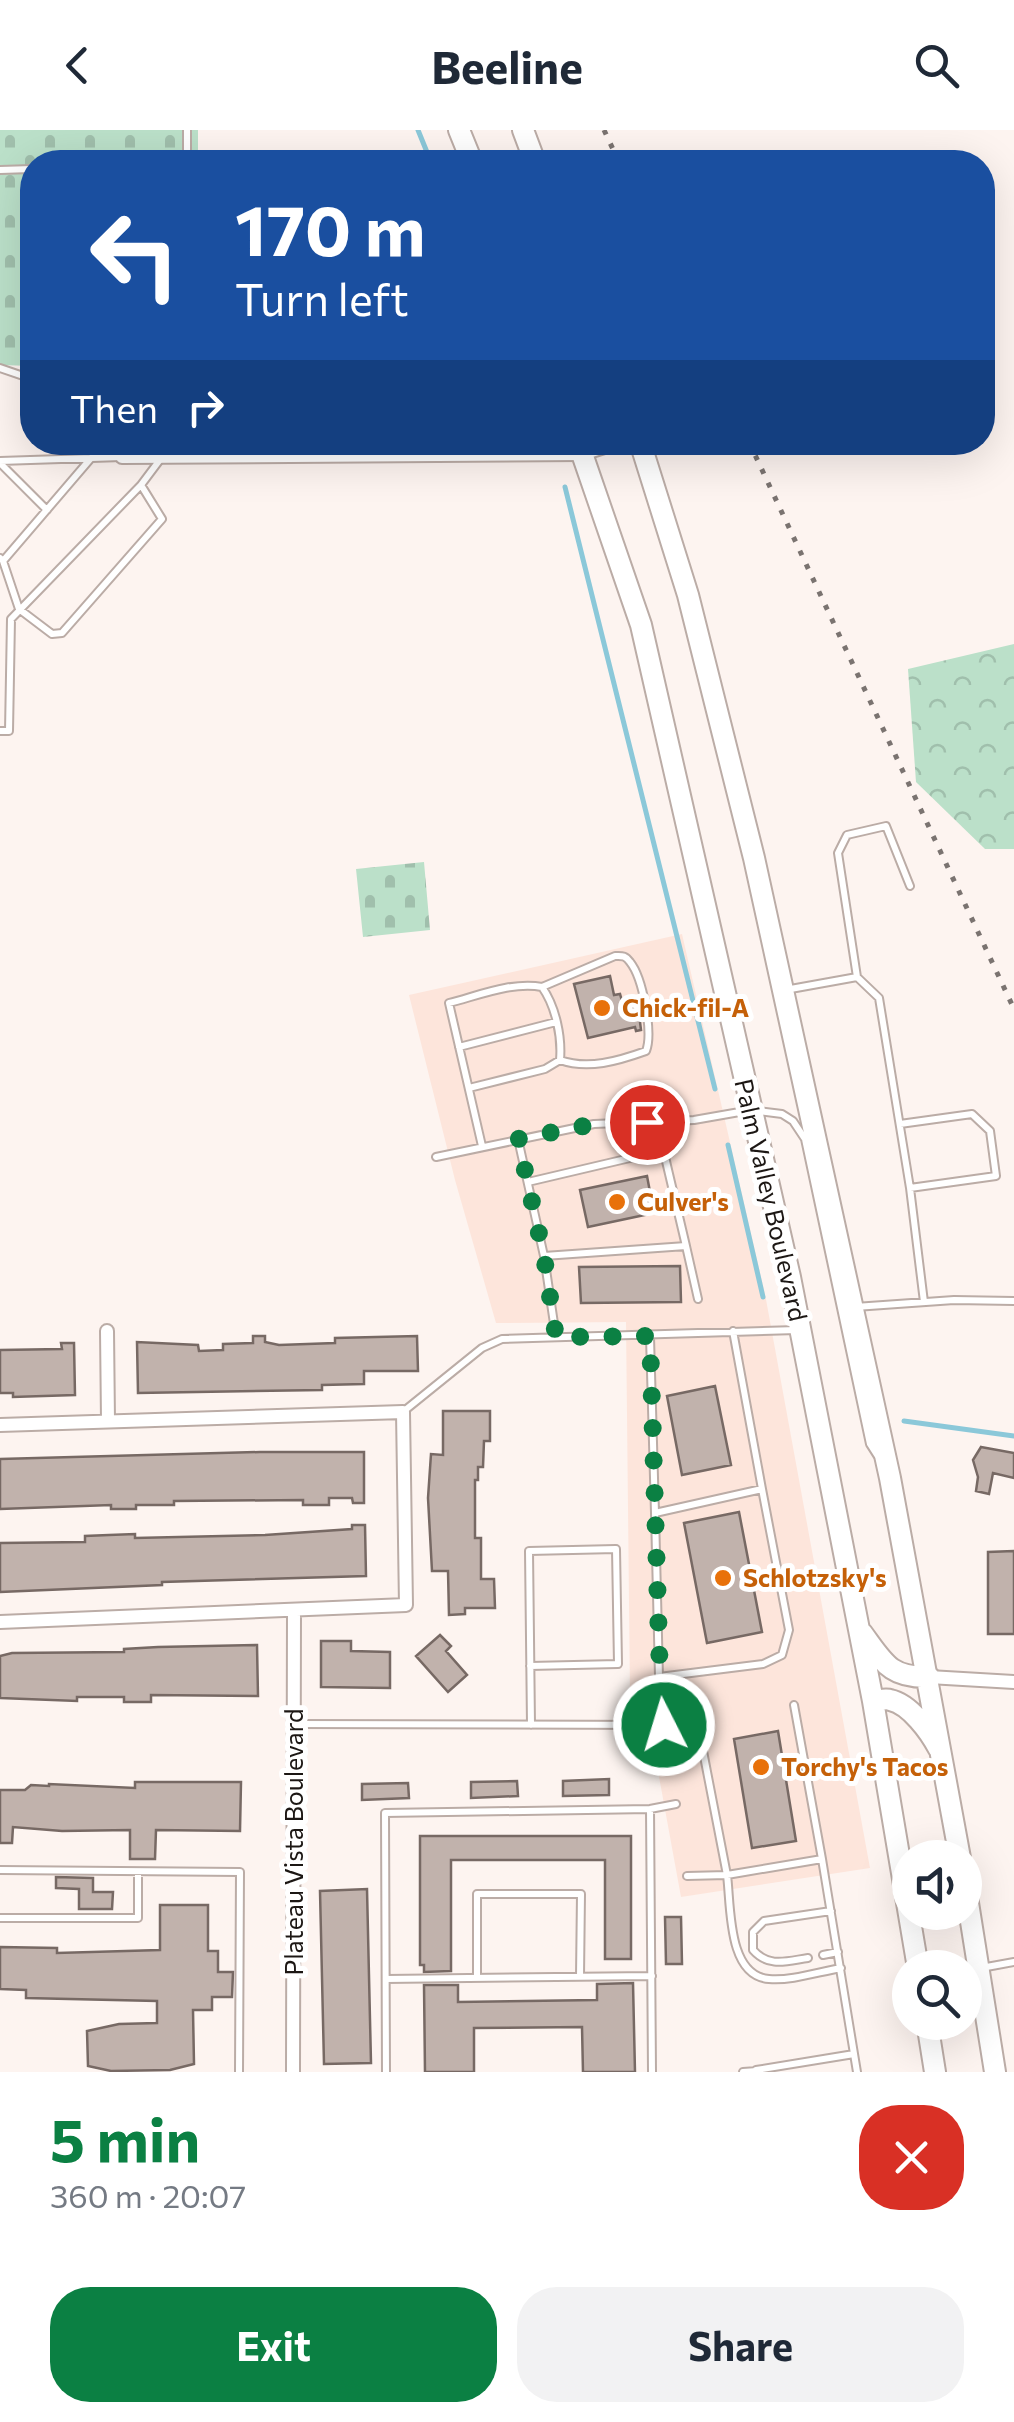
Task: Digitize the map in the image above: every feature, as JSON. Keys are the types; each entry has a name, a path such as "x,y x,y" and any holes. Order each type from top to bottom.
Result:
{"highway":[{"name":"Palm Valley Boulevard","path":"582,455 641,625 800,1330 873,1701 915,1950"},
{"path":"644,455 688,595 783,990 890,1478 957,1840"},
{"path":"858,1627 893,1672 906,1677 929,1677"},
{"path":"873,1701 892,1700 906,1709 932,1736 943,1755"},
{"path":"982,1981 996,2072"},
{"path":"930,2040 935,2072"}],"street":[{"path":"122,457 167,455"},
{"path":"107,1331 108,1421"},
{"path":"0,1425 403,1412 406,1605 0,1622"},
{"name":"Plateau Vista Boulevard","path":"293,2072 294,1611"},
{"path":"929,1677 1014,1682"}],"lane":[{"path":"0,731 9,731 11,619 163,456"},
{"path":"92,457 2,559 19,609 52,634 62,633 162,519 140,485"},
{"path":"0,462 122,457"},
{"path":"0,462 47,510"},
{"path":"910,886 886,826 846,835 838,854 857,977 879,998 924,1302"},
{"path":"469,1088 545,1068 560,1060 578,1066 593,1065 646,1052 649,1028 630,961 614,956 542,987 512,988 449,1002 482,1146"},
{"path":"783,990 857,977"},
{"path":"542,987 551,1001 561,1046 560,1060"},
{"path":"459,1046 556,1022"},
{"path":"436,1157 594,1124 694,1120 751,1110 782,1114 793,1121 806,1139 870,1444 890,1478"},
{"path":"900,1124 972,1114 990,1130 996,1176 910,1188"},
{"path":"658,1123 698,1300"},
{"path":"518,1139 544,1256 556,1337"},
{"path":"528,1182 664,1150"},
{"path":"544,1256 686,1246"},
{"path":"854,1307 1014,1301"},
{"path":"403,1412 482,1348 502,1340 800,1330"},
{"path":"660,1677 763,1664 782,1656 789,1630 733,1332"},
{"path":"294,1724 664,1725 650,1336"},
{"path":"655,1514 762,1489"},
{"path":"530,1666 618,1664 616,1549 529,1550 530,1666 531,1724"},
{"path":"794,1705 857,2072"},
{"path":"697,1720 737,1950 744,1967 767,1979 841,1968"},
{"path":"386,2072 385,1813 650,1809 676,1804"},
{"path":"650,1809 652,2072"},
{"path":"687,1876 727,1875 822,1859"},
{"path":"0,1870 240,1872 238,2072"},
{"path":"0,1918 138,1918 138,1873"},
{"path":"477,1978 476,1894 581,1894 580,1976"},
{"path":"808,1958 763,1960 753,1950 754,1932 764,1921 831,1912"},
{"path":"822,1955 838,1952"},
{"path":"982,1968 1014,1962"},
{"path":"386,1978 652,1976"},
{"path":"744,2072 854,2054"}],"shaded area":[{"path":"682,934 765,1294 870,1868 681,1897 645,1700 630,1695 626,1322 496,1323 409,995"}],"green space":[{"path":"0,130 198,130 198,150 20,150 20,366 0,365"},
{"path":"1014,644 1014,849 985,849 916,782 908,669"},
{"path":"424,862 430,930 363,937 356,869"}],"building":[{"name":"Chick-fil-A","path":"610,976 614,995 620,994 622,1001 637,998 641,1030 636,1031 635,1027 588,1038 574,984"},
{"name":"Culver's","path":"647,1176 654,1213 588,1227 580,1190"},
{"path":"680,1266 681,1302 581,1303 579,1267"},
{"path":"253,1336 265,1336 265,1342 279,1345 335,1343 335,1338 417,1336 418,1371 364,1371 364,1384 322,1385 322,1390 138,1393 137,1342 198,1345 199,1351 223,1350 223,1344 253,1343"},
{"path":"61,1343 74,1343 75,1395 13,1397 13,1393 0,1393 0,1350 62,1349"},
{"path":"715,1386 731,1465 682,1475 667,1396"},
{"path":"443,1411 490,1411 490,1441 484,1441 483,1467 478,1467 475,1480 475,1538 481,1538 481,1579 494,1579 495,1608 465,1608 465,1614 449,1615 448,1571 432,1571 428,1498 431,1454 443,1455"},
{"path":"981,1447 1014,1453 1014,1478 993,1473 989,1494 976,1491 978,1477 973,1460"},
{"path":"364,1452 364,1503 353,1503 352,1498 329,1498 329,1505 303,1505 303,1500 174,1501 174,1505 136,1505 136,1509 111,1509 111,1505 0,1509 0,1459"},
{"name":"Schlotzsky's","path":"739,1512 762,1632 707,1643 684,1523"},
{"path":"352,1525 365,1525 366,1576 0,1592 0,1543 85,1542 85,1536 135,1534 135,1538 265,1535 352,1529"},
{"path":"1014,1551 1014,1634 988,1634 988,1552"},
{"path":"440,1635 451,1646 446,1651 467,1675 448,1692 416,1656"},
{"path":"321,1641 351,1641 351,1651 390,1652 390,1688 321,1687"},
{"path":"257,1645 258,1696 151,1695 151,1702 124,1702 124,1697 77,1697 77,1701 0,1698 0,1656 12,1653"},
{"name":"Torchy's Tacos","path":"778,1731 796,1841 752,1848 734,1739"},
{"path":"609,1779 609,1795 563,1796 563,1781"},
{"path":"517,1781 518,1796 471,1798 471,1782"},
{"path":"135,1782 241,1782 240,1831 156,1830 155,1859 130,1859 130,1830 13,1827 12,1843 0,1843 0,1790 25,1790 31,1785 49,1784 135,1788"},
{"path":"408,1783 409,1798 362,1800 362,1784"},
{"path":"420,1836 631,1836 631,1959 605,1959 605,1860 451,1860 451,1971 424,1972 424,1965 420,1965"},
{"path":"56,1877 93,1878 93,1892 113,1892 112,1909 79,1909 79,1889 56,1888"},
{"path":"367,1889 371,2063 324,2064 320,1891"},
{"path":"160,1905 208,1905 208,1951 218,1951 218,1972 233,1972 232,1997 212,1997 212,2010 193,2010 194,2064 170,2070 111,2071 88,2066 87,2031 119,2024 157,2023 157,2001 26,1998 26,1990 0,1989 0,1947 57,1948 57,1953 160,1950"},
{"path":"665,1917 681,1917 682,1964 666,1964"},
{"path":"633,1983 635,2072 583,2072 582,2027 474,2028 474,2072 425,2072 424,1985 458,1985 458,2002 597,2000 597,1984"}],"waterway":[{"path":"418,130 426,150"},
{"path":"565,487 715,1089"},
{"path":"728,1145 763,1297"},
{"path":"904,1421 1014,1436"}],"railway":[{"path":"604,130 613,150"},
{"path":"755,455 1014,1009"}],"place":[{"name":"Chick-fil-A","path":"602,1008"},
{"name":"Culver's","path":"617,1202"},
{"name":"Schlotzsky's","path":"723,1578"},
{"name":"Torchy's Tacos","path":"761,1767"}],"route":[{"path":"647,1122 594,1124 518,1139 544,1256 556,1337 650,1336 664,1725"}]}
